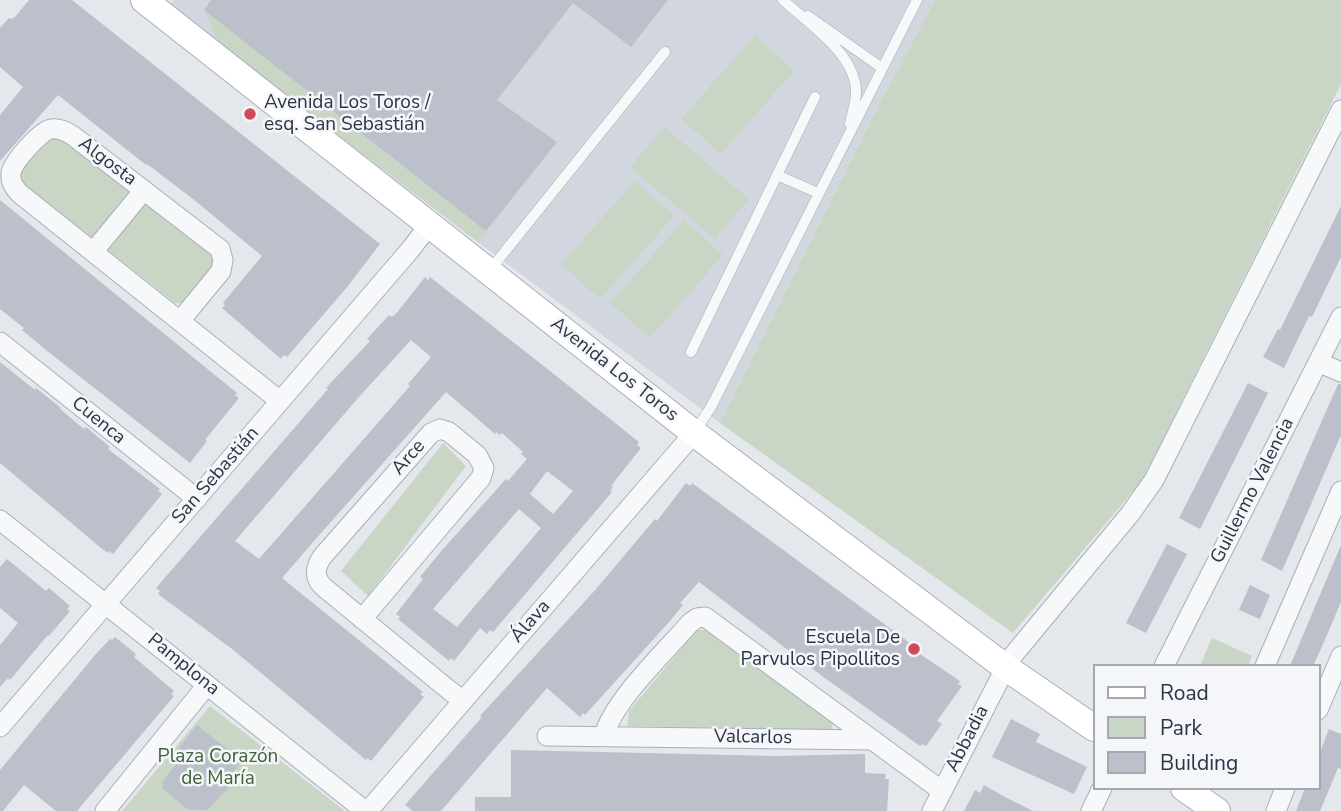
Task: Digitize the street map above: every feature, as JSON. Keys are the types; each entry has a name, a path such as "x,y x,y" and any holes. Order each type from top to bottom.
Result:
{"main road":[{"name":"Avenida Los Toros","path":"144,0 694,433 1005,667 1092,726"},
{"path":"1188,790 1212,801"}],"street":[{"name":"Abbadia","path":"932,811 1005,667 1023,641 1130,514 1154,480 1341,110"},
{"name":"Algosta","path":"180,321 220,271 222,254 216,245 66,131 54,128 48,130 13,168 12,184 19,193 280,401"},
{"path":"93,252 144,190"},
{"name":"San Sebastián","path":"0,727 430,224"},
{"name":"Guillermo Valencia","path":"1165,664 1341,317"},
{"name":"Cuenca","path":"0,342 197,499"},
{"path":"1318,362 1341,372"},
{"name":"Arce","path":"362,619 481,478 484,468 480,458 449,432 440,429 431,433 318,562 316,574 321,585 362,619 463,701"},
{"name":"Álava","path":"367,811 694,433"},
{"path":"1266,664 1341,491"},
{"name":"Pamplona","path":"3,528 106,604 367,811"},
{"path":"604,736 608,721 619,704 690,623 701,617 709,618 942,791"},
{"path":"1320,705 1341,656"},
{"path":"105,811 207,685"},
{"name":"Valcarlos","path":"547,736 873,740"},
{"path":"1091,811 1101,790"},
{"path":"1276,811 1284,790"}],"lane":[{"path":"784,0 882,68"},
{"path":"784,0 841,53 851,68 856,92 848,135"},
{"path":"694,433 710,407 917,0"},
{"path":"489,271 665,52"},
{"path":"691,352 815,97"},
{"path":"777,175 818,192"}],"shaded area":[{"path":"173,0 935,0 880,103 720,423 479,243 170,6"}],"green space":[{"path":"935,0 1341,0 1341,84 1141,482 1013,633 720,423 880,103"},
{"path":"204,10 486,231 479,243 219,44"},
{"path":"755,35 794,71 721,154 681,119"},
{"path":"664,127 749,199 715,239 630,167"},
{"path":"53,137 69,138 213,250 216,265 186,304 175,303 20,181 20,170"},
{"path":"635,181 674,216 600,299 561,264"},
{"path":"684,220 723,255 650,338 610,303"},
{"path":"443,443 466,466 368,596 341,571"},
{"path":"697,630 709,630 833,723 831,730 627,726 629,711"},
{"path":"1212,638 1252,656 1249,664 1201,664"},
{"name":"Plaza Corazón de María","path":"210,706 345,811 122,811"}],"building":[{"path":"29,0 72,0 380,244 287,357 284,355 281,359 222,308 225,305 223,303 262,256 58,95 0,161 0,115 23,87 0,67 0,28 9,18 15,17"},
{"path":"211,0 668,0 631,47 573,3 497,100 557,142 486,231 204,10"},
{"path":"0,200 237,393 235,395 239,398 190,463 46,350 0,309"},
{"path":"1341,206 1341,257 1284,368 1263,357 1278,329 1280,330"},
{"path":"425,277 428,280 430,277 639,442 637,445 641,448 611,486 612,492 493,632 490,630 487,634 480,628 454,661 451,658 449,661 398,619 400,617 396,614 423,579 420,577 443,549 527,459 502,433 495,434 446,392 282,578 423,692 420,694 424,697 371,761 367,758 366,760 232,649 158,594 160,591 156,588 328,389 326,388 370,341 367,339 389,315 395,315","holes":["411,340 431,357 408,384 410,386 259,559 235,541","547,471 573,491 553,514 530,494","519,509 541,528 457,627 433,609"]},
{"path":"0,362 35,390 36,388 84,429 86,427 110,447 108,449 160,489 158,491 162,494 113,554 101,548 0,463"},
{"path":"1248,383 1268,393 1200,529 1179,518"},
{"path":"1338,384 1341,384 1341,435 1282,571 1261,560"},
{"path":"686,483 690,486 692,483 910,643 908,646 960,681 958,684 962,686 937,721 942,724 926,746 920,746 826,679 699,582 680,603 683,605 670,621 585,715 583,713 580,717 547,688 441,811 413,811 405,805 482,717 480,716 596,589 655,519 657,521"},
{"path":"1167,544 1187,554 1146,633 1126,623"},
{"path":"1341,545 1341,602 1314,664 1291,664"},
{"path":"7,559 46,591 49,588 70,606 67,609 70,611 10,680 8,678 0,687 0,645 18,623 0,608 0,567"},
{"path":"1250,585 1270,595 1260,619 1239,610"},
{"path":"115,637 174,691 171,694 174,696 77,811 56,811 24,785 3,811 0,811 0,770 95,655"},
{"path":"1011,719 1040,734 1036,742 1087,767 1074,794 992,757"},
{"path":"197,725 242,761 234,771 237,779 207,810 187,809 163,789 162,782 184,754 178,749"},
{"path":"1329,729 1341,734 1341,769 1338,768 1320,811 1296,811 1304,790 1320,790 1320,752"},
{"path":"511,750 776,756 865,754 865,773 886,774 885,779 889,779 887,811 475,811 475,797 511,797"},
{"path":"984,785 1033,811 964,811 975,790 980,793"}],"place":[{"name":"Avenida Los Toros / esq. San Sebastián","path":"250,114"},
{"name":"Escuela De Parvulos Pipollitos","path":"914,649"}]}
